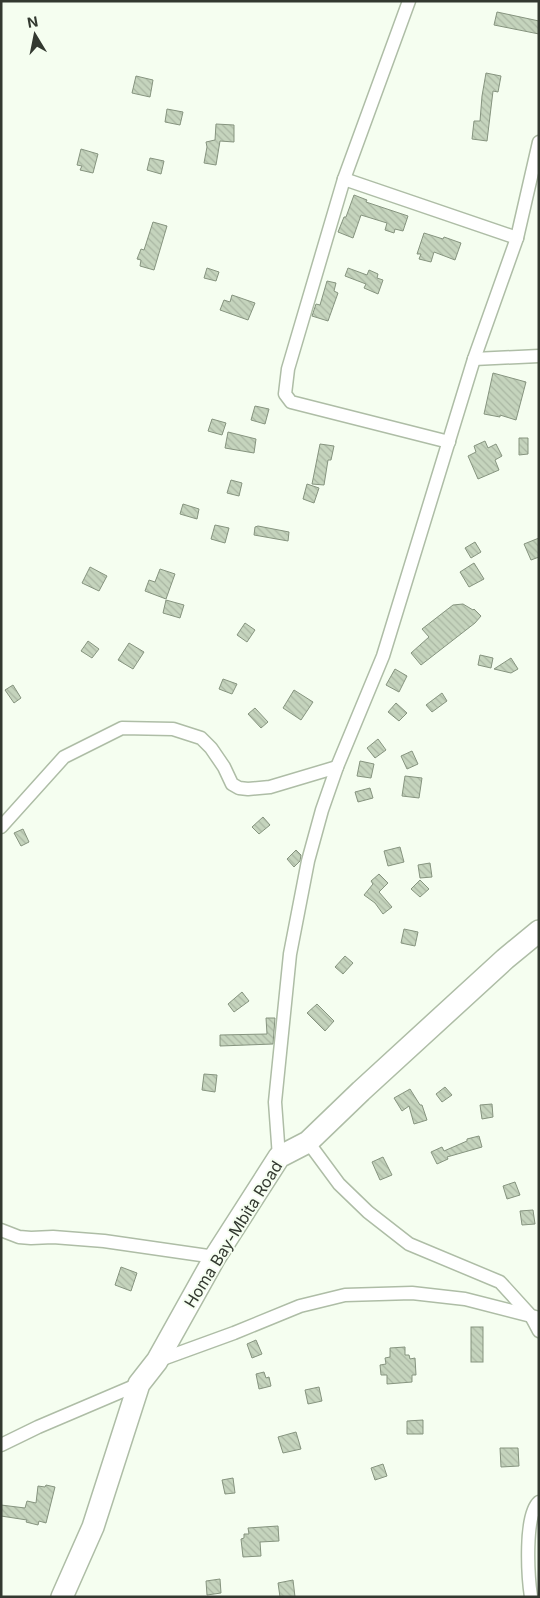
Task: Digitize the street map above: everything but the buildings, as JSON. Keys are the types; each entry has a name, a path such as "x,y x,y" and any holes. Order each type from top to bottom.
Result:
{"highway":[{"name":"Homa Bay-Mbita Road","path":"62,1597 93,1527 139,1384 157,1361 215,1256 279,1157 308,1142 404,1051 505,959 539,931"}],"street":[{"path":"409,1 344,179 288,369 285,394 291,402 449,442"},
{"path":"279,1157 275,1102 290,954 308,860 322,810 337,767 383,656 474,359 517,238 539,142"},
{"path":"344,179 517,238"},
{"path":"474,359 539,356"},
{"path":"1,827 64,756 122,728 173,729 200,738 211,748 224,767 232,784 239,788 270,787 337,767"},
{"path":"308,1142 339,1184 368,1212 409,1244 500,1282 535,1317 539,1331"},
{"path":"1,1230 18,1237 53,1237 104,1241 215,1256"},
{"path":"157,1361 234,1333 300,1306 345,1295 421,1294 465,1299 535,1317"},
{"path":"1,1446 38,1427 139,1384"},
{"path":"531,1597 528,1577 529,1531 535,1505 539,1502"}]}
